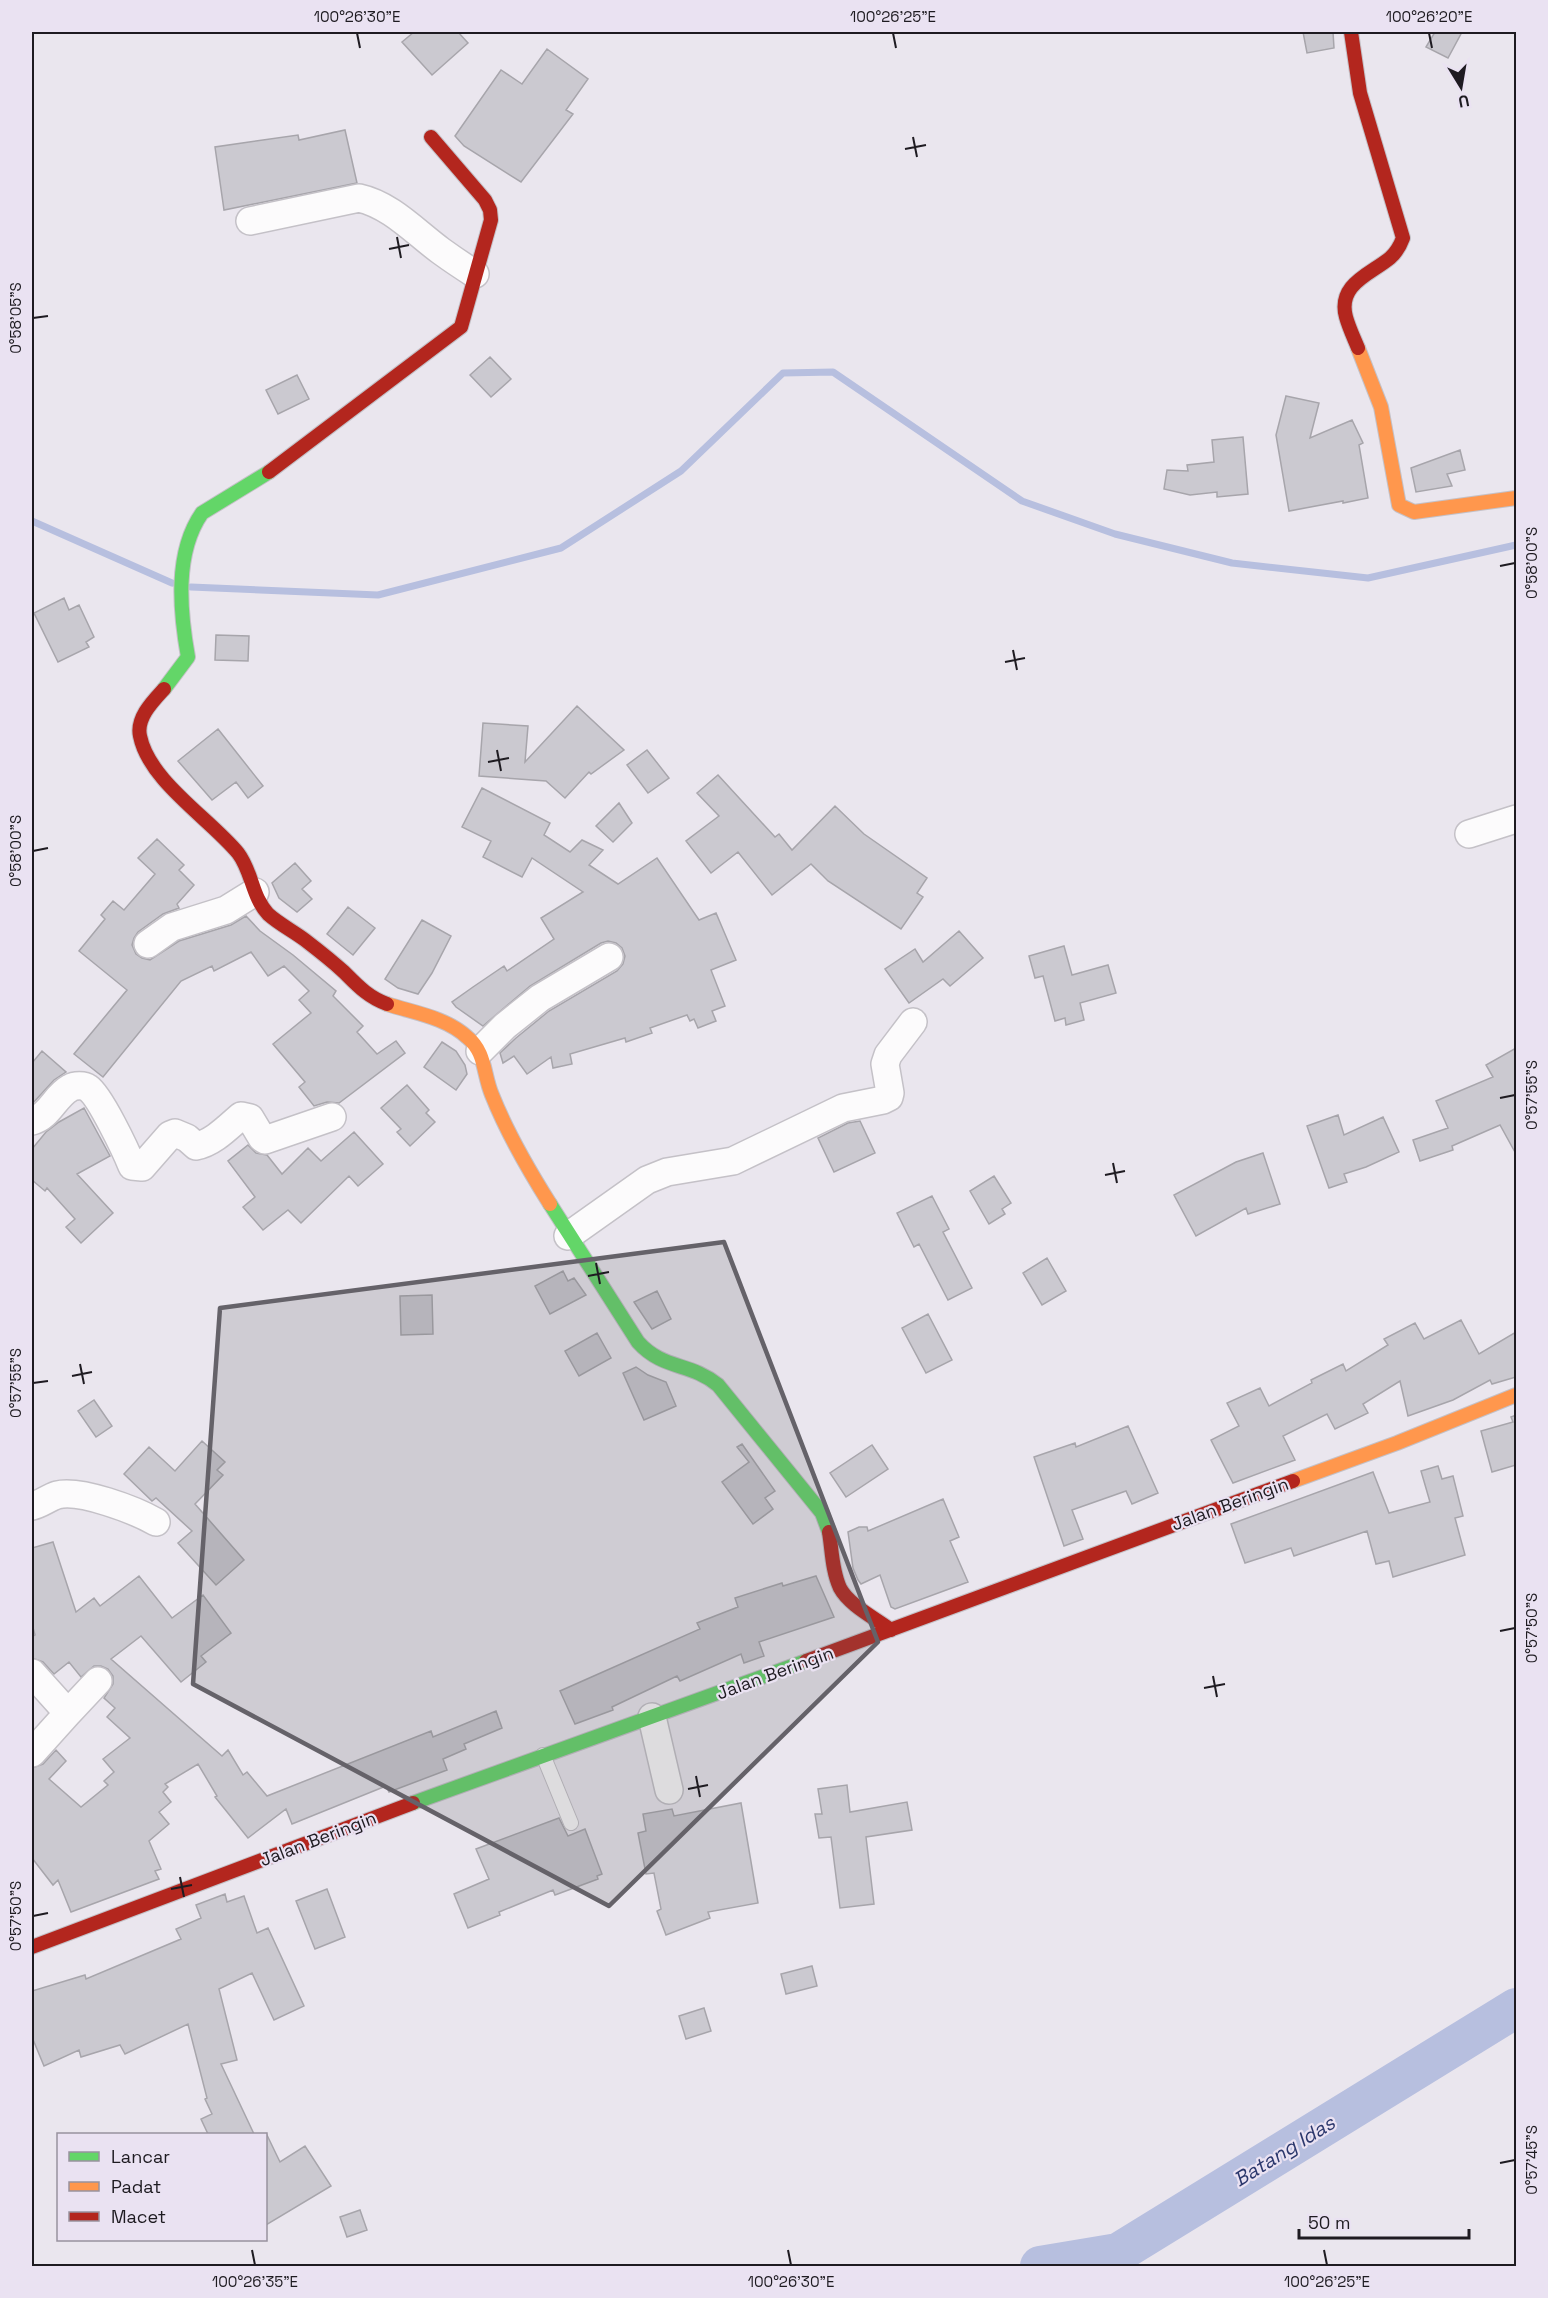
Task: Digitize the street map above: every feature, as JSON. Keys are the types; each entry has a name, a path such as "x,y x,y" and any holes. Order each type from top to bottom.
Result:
{"street":[{"path":"1351,32 1360,93 1403,238 1398,250 1356,281 1347,291 1344,303 1345,315 1382,407 1399,505 1414,512 1516,498"},
{"path":"431,137 485,200 490,210 491,220 461,327 258,480 202,513 192,526 186,555 181,616 188,657 143,719 139,732 142,748 155,769 211,823 237,853 248,868 255,892 265,909 275,919 326,958 367,994 389,1005 436,1019 454,1028 467,1036 480,1051 491,1092 533,1177 568,1236 649,1353 664,1362 705,1375 717,1385 822,1513 829,1530 835,1573 848,1598 891,1630"},
{"path":"250,221 359,198 372,201 476,274"},
{"path":"1469,834 1516,819"},
{"path":"148,944 172,927 226,910 255,892"},
{"path":"480,1051 505,1026 540,998 609,957"},
{"path":"568,1236 647,1180 667,1172 733,1161 843,1108 888,1097 890,1093 885,1064 888,1055 913,1022"},
{"path":"32,1121 42,1117 70,1088 81,1085 89,1088 98,1100 132,1166 137,1168 142,1167 170,1135 175,1133 200,1146 241,1116 250,1118 265,1140 332,1118"},
{"name":"Jalan Beringin","path":"32,1947 543,1755 938,1614 1032,1577 1397,1443 1516,1395"},
{"path":"32,1506 57,1495 73,1495 98,1499 141,1514 156,1522"},
{"path":"32,1673 68,1713"},
{"path":"32,1753 98,1681"},
{"path":"652,1717 669,1790"}],"lane":[{"path":"543,1755 571,1823"}],"highlighted area":[{"path":"724,1242 878,1642 609,1906 193,1684 220,1308"}],"building":[{"path":"414,32 458,32 468,43 432,75 402,42"},
{"path":"1303,32 1333,32 1334,48 1307,53"},
{"path":"1435,32 1462,32 1448,58 1426,47"},
{"path":"547,49 588,79 566,110 573,114 521,182 464,146 455,136 501,70 522,84"},
{"path":"345,130 357,183 224,210 215,147 298,135 299,140"},
{"path":"490,357 511,379 491,397 470,375"},
{"path":"297,375 309,399 278,414 266,390"},
{"path":"1286,396 1319,403 1310,438 1352,420 1363,443 1359,445 1368,498 1289,511 1276,435"},
{"path":"1243,437 1248,494 1217,497 1217,492 1190,495 1164,489 1167,470 1188,471 1187,465 1214,462 1212,440"},
{"path":"1460,450 1465,470 1447,474 1452,486 1416,492 1411,468"},
{"path":"64,598 69,610 79,605 94,637 86,642 89,647 58,662 34,613"},
{"path":"216,635 249,636 248,661 215,660"},
{"path":"577,706 624,750 591,774 589,772 565,798 546,781 479,776 483,723 528,726 525,762"},
{"path":"218,729 263,786 248,798 236,782 212,800 178,761"},
{"path":"647,750 669,778 648,793 627,765"},
{"path":"718,775 775,837 779,834 792,850 835,806 864,834 927,878 917,893 923,897 901,929 828,881 811,864 772,895 738,852 711,873 686,841 719,816 697,793"},
{"path":"482,788 550,823 544,835 570,852 582,840 603,850 589,865 618,884 657,858 699,920 716,913 736,960 711,970 725,1006 712,1011 716,1021 698,1028 694,1019 690,1021 687,1015 650,1028 652,1033 626,1042 625,1038 570,1054 572,1064 553,1068 551,1057 527,1074 514,1056 503,1063 500,1053 516,1038 549,1011 617,971 623,964 625,956 622,948 616,943 608,941 601,943 530,986 483,1026 456,1007 452,1002 473,987 504,966 507,971 554,939 541,918 583,892 532,858 522,877 483,857 491,841 462,827"},
{"path":"619,803 632,823 613,842 596,826"},
{"path":"157,839 184,865 179,870 194,885 177,904 179,908 163,914 138,932 132,945 136,954 150,960 179,941 231,925 246,916 260,931 336,991 333,996 363,1026 357,1032 377,1054 396,1041 405,1053 339,1103 327,1102 314,1106 299,1087 305,1082 273,1044 311,1013 299,1000 309,991 284,966 268,976 251,952 214,971 212,966 181,981 103,1077 74,1054 127,990 79,951 105,919 101,915 113,901 124,910 155,874 138,858"},
{"path":"295,863 311,881 302,889 312,899 297,912 279,898 272,883"},
{"path":"348,907 375,928 353,955 327,934"},
{"path":"422,920 451,936 418,994 398,988 385,979"},
{"path":"959,931 983,958 950,986 943,979 909,1003 885,969 915,949 923,962"},
{"path":"1064,946 1072,975 1108,965 1116,993 1080,1003 1084,1020 1066,1025 1065,1018 1055,1021 1043,976 1035,978 1029,956"},
{"path":"442,1042 456,1051 465,1065 467,1074 456,1090 424,1067"},
{"path":"1516,1048 1516,1154 1500,1125 1452,1146 1453,1150 1420,1161 1413,1140 1448,1128 1436,1101 1493,1077 1486,1065"},
{"path":"42,1051 66,1072 54,1080 32,1104 32,1063"},
{"path":"407,1085 429,1110 426,1113 435,1122 410,1146 397,1132 401,1129 381,1108"},
{"path":"84,1108 110,1156 77,1174 113,1213 81,1243 66,1227 75,1219 47,1188 45,1191 32,1180 32,1149 46,1132"},
{"path":"1338,1115 1344,1135 1383,1117 1399,1152 1344,1174 1347,1182 1329,1188 1307,1126"},
{"path":"860,1121 875,1153 834,1172 818,1138 848,1123"},
{"path":"354,1132 383,1164 358,1186 349,1176 301,1223 288,1210 263,1230 243,1207 255,1197 228,1161 248,1145 256,1153 267,1155 282,1174 308,1148 321,1161"},
{"path":"1263,1153 1280,1204 1248,1214 1246,1208 1196,1236 1174,1195 1236,1162"},
{"path":"994,1176 1011,1203 1002,1209 1005,1214 989,1224 970,1191"},
{"path":"932,1196 949,1229 943,1232 972,1288 948,1300 919,1244 914,1247 897,1213"},
{"path":"1047,1258 1066,1291 1042,1305 1023,1273"},
{"path":"563,1271 568,1281 574,1278 586,1295 550,1314 535,1286"},
{"path":"657,1291 671,1319 652,1329 634,1302"},
{"path":"432,1295 433,1334 401,1335 400,1296"},
{"path":"928,1314 952,1360 926,1373 902,1328"},
{"path":"1461,1320 1479,1354 1516,1332 1516,1377 1492,1384 1490,1380 1453,1400 1408,1416 1400,1381 1363,1404 1368,1413 1335,1429 1327,1414 1283,1436 1295,1460 1233,1483 1211,1440 1239,1426 1227,1403 1260,1388 1269,1406 1312,1383 1311,1380 1343,1364 1346,1371 1388,1345 1384,1339 1415,1323 1424,1339"},
{"path":"597,1333 611,1358 579,1376 565,1351"},
{"path":"636,1367 666,1382 676,1406 644,1420 623,1373"},
{"path":"94,1400 112,1426 96,1437 78,1411"},
{"path":"1516,1415 1516,1465 1492,1472 1481,1431 1513,1422 1511,1417"},
{"path":"1128,1426 1158,1493 1132,1504 1126,1491 1072,1510 1083,1539 1064,1546 1034,1457 1075,1443 1076,1447"},
{"path":"202,1441 225,1462 217,1470 223,1475 195,1504 244,1560 216,1585 178,1543 192,1531 156,1498 152,1501 124,1474 149,1447 175,1471"},
{"path":"742,1444 775,1491 765,1498 773,1509 753,1524 722,1482 749,1462 737,1447"},
{"path":"872,1445 888,1469 846,1497 830,1473"},
{"path":"1438,1466 1442,1479 1453,1476 1463,1516 1455,1518 1465,1555 1393,1577 1389,1561 1376,1564 1367,1531 1294,1556 1291,1548 1245,1563 1231,1524 1373,1472 1389,1513 1430,1502 1421,1471"},
{"path":"943,1499 959,1537 950,1541 968,1582 895,1609 891,1607 880,1575 861,1584 858,1580 853,1568 848,1532 859,1527 867,1527 868,1531"},
{"path":"53,1542 76,1612 94,1598 100,1606 139,1576 172,1618 203,1595 231,1633 201,1656 206,1662 181,1682 141,1636 111,1659 222,1756 228,1750 243,1775 247,1772 267,1796 431,1731 433,1737 496,1711 502,1728 464,1744 466,1749 443,1759 447,1770 389,1792 386,1786 292,1824 286,1809 248,1838 215,1797 217,1796 198,1764 165,1784 168,1787 163,1792 171,1802 159,1812 169,1824 149,1841 161,1869 155,1871 159,1879 71,1912 58,1880 53,1885 32,1858 32,1768 43,1764 56,1750 66,1761 49,1779 81,1807 108,1785 104,1781 114,1772 103,1759 130,1738 107,1717 115,1708 104,1698 113,1684 113,1676 108,1669 94,1666 81,1677 69,1662 54,1674 43,1662 32,1658 32,1637 35,1635 32,1624 32,1548"},
{"path":"816,1576 834,1617 759,1642 764,1656 744,1663 741,1654 680,1681 677,1676 612,1707 613,1710 575,1724 560,1691 700,1629 697,1623 738,1607 735,1598 782,1583 783,1586"},
{"path":"847,1785 850,1812 907,1802 912,1830 866,1837 874,1904 840,1908 831,1837 819,1838 815,1814 822,1814 818,1789"},
{"path":"741,1803 758,1903 708,1912 710,1918 666,1935 657,1911 661,1909 654,1873 646,1874 638,1833 646,1831 643,1814 672,1809 674,1816"},
{"path":"559,1818 568,1836 585,1829 602,1874 597,1876 598,1879 555,1895 553,1890 499,1912 500,1915 468,1928 454,1894 489,1879 476,1849"},
{"path":"327,1889 345,1937 315,1949 296,1901"},
{"path":"225,1894 227,1902 244,1896 257,1933 268,1928 304,2006 274,2020 252,1973 219,1989 237,2060 221,2064 254,2133 208,2133 201,2119 212,2114 205,2099 207,2098 188,2024 125,2054 120,2045 81,2057 79,2050 44,2066 32,2037 32,1991 85,1975 86,1979 181,1939 176,1929 201,1918 196,1905"},
{"path":"812,1966 817,1986 786,1994 781,1974"},
{"path":"704,2008 711,2031 686,2039 679,2016"},
{"path":"267,2135 280,2162 305,2146 331,2186 267,2224"},
{"path":"360,2210 367,2230 347,2237 340,2217"}],"waterway":[{"path":"191,587 378,595 561,548 681,471 783,373 833,372 1022,501 1115,534 1232,563 1368,578 1516,545"},
{"path":"32,521 172,583"},
{"name":"Batang Idas","path":"1040,2266 1118,2253 1516,2008"}],"traffic: fast":[{"path":"164,689 188,657 181,583 183,564 193,529 202,513 269,472"},
{"path":"550,1204 638,1342 657,1357 708,1378 718,1385 822,1513 829,1532"},
{"path":"413,1803 806,1661"}],"traffic: slow":[{"path":"1358,348 1381,407 1399,505 1414,512 1516,498"},
{"path":"387,1004 439,1020 458,1030 478,1049 489,1087 504,1123 550,1204"},
{"path":"1293,1481 1397,1443 1516,1395"}],"traffic: jam":[{"path":"1351,32 1360,93 1403,238 1392,256 1357,281 1346,296 1346,317 1358,348"},
{"path":"269,472 461,327 491,220 490,210 485,200 431,137"},
{"path":"164,689 146,710 139,729 146,753 155,768 167,784 238,853 259,900 268,914 320,952 364,991 387,1004"},
{"path":"806,1661 1293,1481"},
{"path":"829,1532 834,1568 840,1588 856,1606 891,1630"},
{"path":"32,1947 413,1803"}]}
